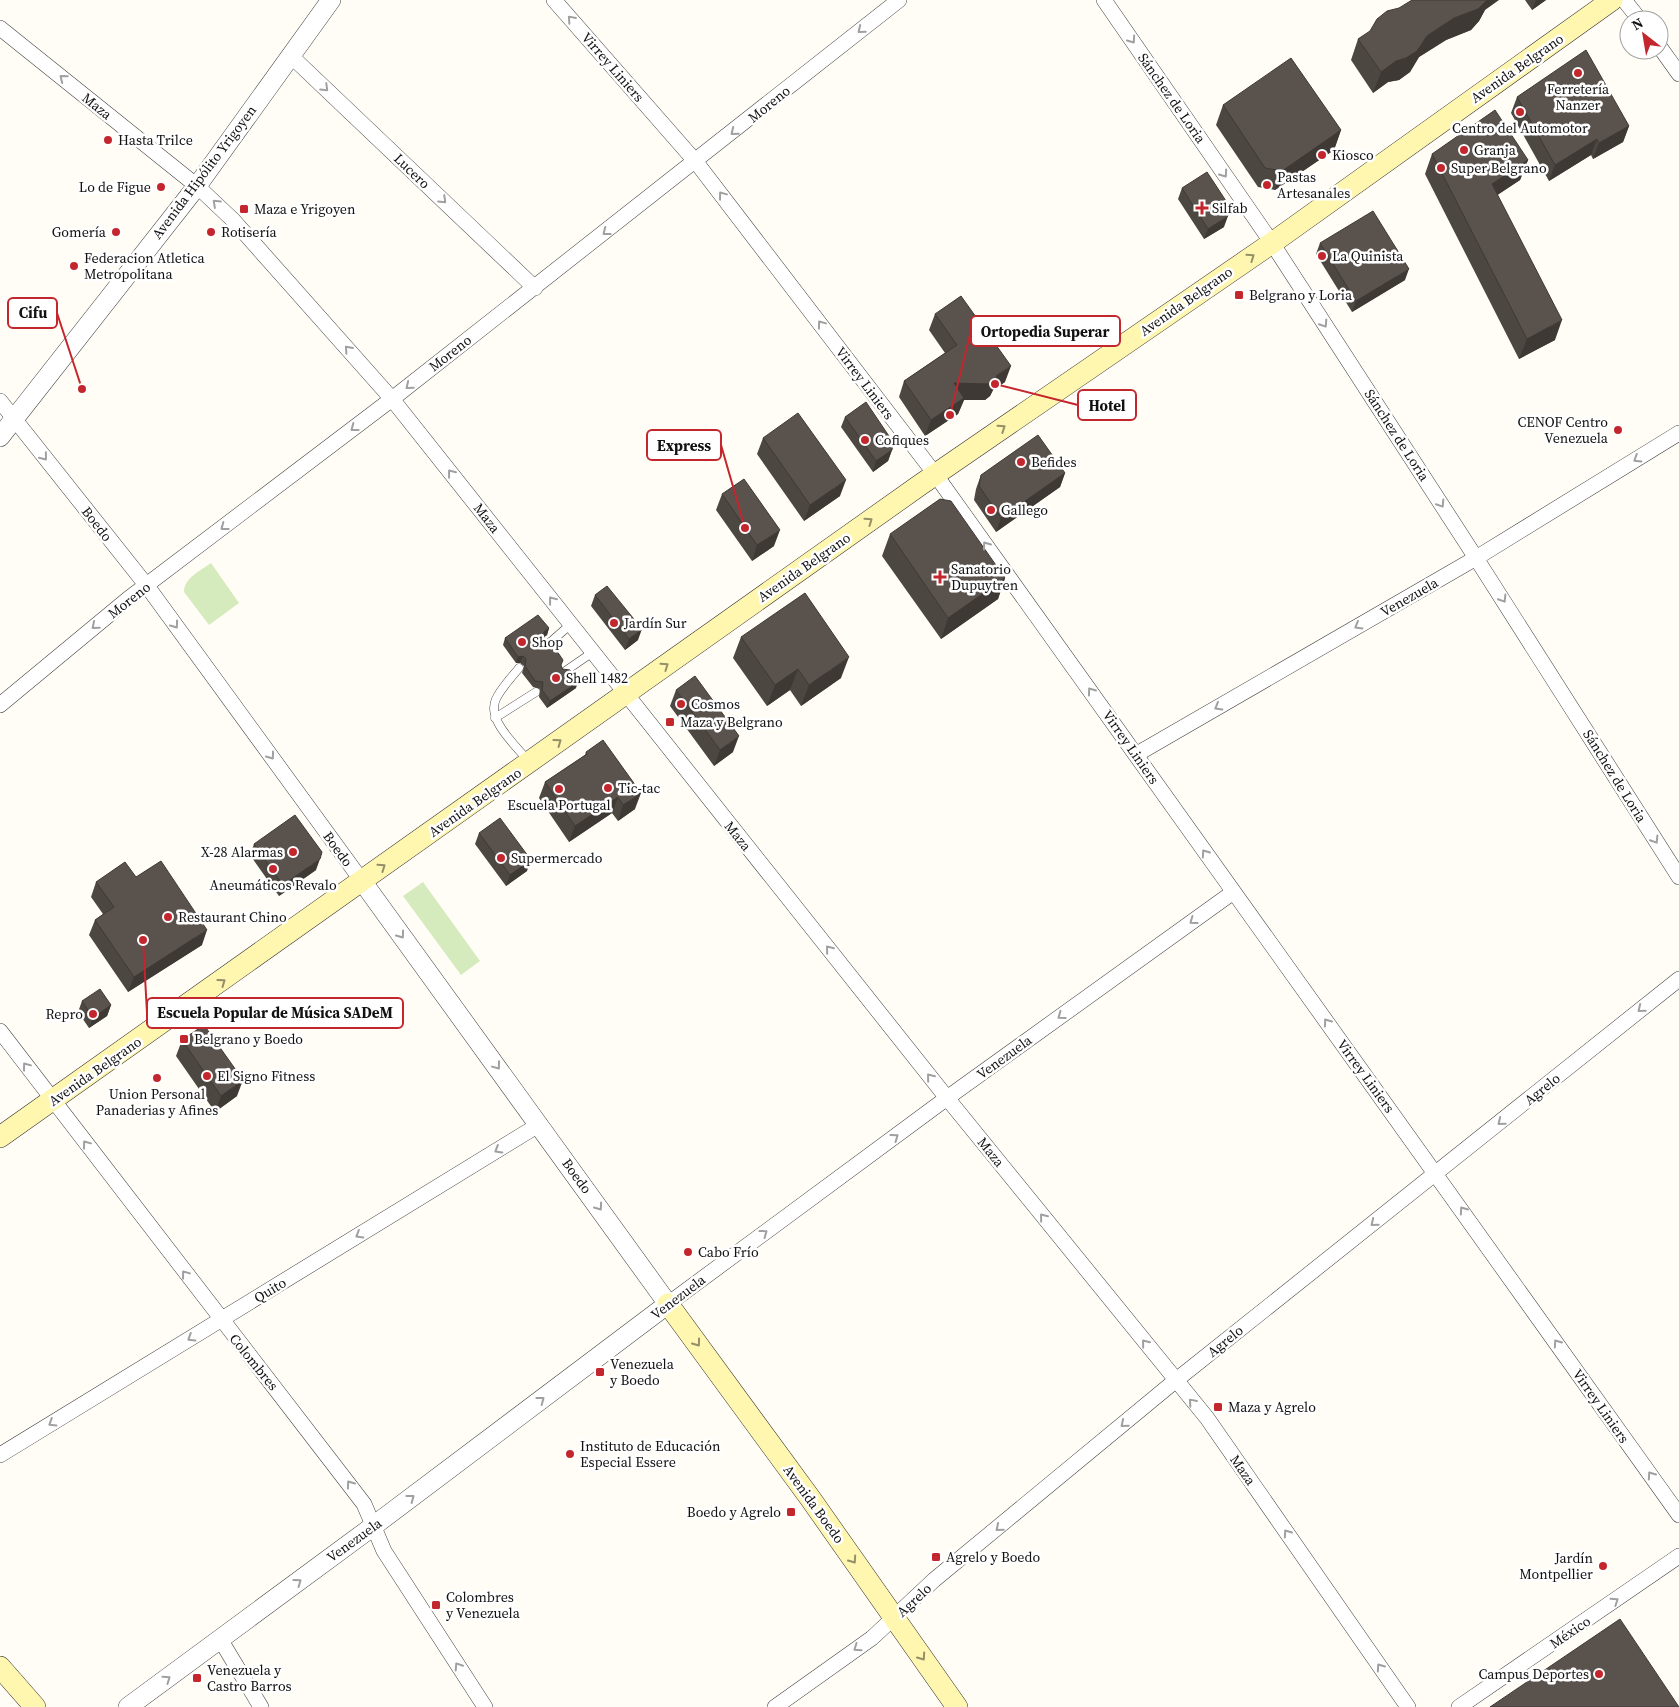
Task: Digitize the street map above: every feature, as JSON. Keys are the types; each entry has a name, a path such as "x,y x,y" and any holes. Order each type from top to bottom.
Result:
{"main road":[{"name":"Avenida Belgrano","path":"0,1137 935,474 1272,242 1612,0"},
{"name":"Avenida Boedo","path":"668,1304 895,1617 957,1707"},
{"path":"0,1667 35,1707"}],"street":[{"name":"Avenida Hipólito Yrigoyen","path":"0,437 197,186 290,54 331,0"},
{"name":"Virrey Liniers","path":"554,0 696,162 935,474 1137,754 1232,893 1436,1173 1679,1515"},
{"name":"Moreno","path":"0,705 128,599 535,288 899,0"},
{"name":"Sánchez de Loria","path":"1104,0 1272,242 1679,877"},
{"path":"1624,0 1632,10"},
{"name":"Maza","path":"0,28 197,186 233,220 392,399 947,1098 1175,1382 1207,1418 1408,1707"},
{"name":"Lucero","path":"290,54 535,288"},
{"path":"1669,60 1679,74"},
{"name":"Boedo","path":"0,401 147,586 540,1124 668,1304"},
{"name":"Venezuela","path":"1137,754 1476,558 1679,434"},
{"name":"Venezuela","path":"128,1707 947,1098 1232,893"},
{"name":"Agrelo","path":"775,1707 872,1638 934,1580 1175,1382 1679,979"},
{"name":"Colombres","path":"0,1031 220,1320 364,1504 372,1527 384,1550 485,1707"},
{"name":"Quito","path":"0,1455 540,1124"},
{"name":"México","path":"1459,1707 1679,1556"},
{"path":"220,1639 261,1707"}],"lane":[{"path":"546,646 571,624"},
{"path":"564,672 593,652"},
{"path":"519,668 496,698 492,709 495,718 530,763"},
{"path":"495,718 536,692"}],"green space":[{"path":"211,563 239,603 209,625 184,592 190,579"},
{"path":"423,882 480,961 461,975 403,896"}],"building":[{"path":"1412,0 1487,0 1478,9 1454,18 1427,36 1417,51 1406,58 1396,61 1381,72 1358,39 1370,31 1377,19 1387,11 1399,8"},
{"path":"1586,50 1629,126 1599,143 1597,139 1555,165 1517,97"},
{"path":"1291,58 1341,130 1282,171 1265,168 1223,105"},
{"path":"1495,110 1528,160 1492,184 1562,320 1527,339 1432,154"},
{"path":"1207,172 1230,207 1228,216 1208,229 1182,188"},
{"path":"1373,211 1409,269 1356,301 1320,243"},
{"path":"961,296 1011,366 997,375 996,380 991,384 954,383 964,398 931,420 904,381 957,345 935,314"},
{"path":"866,402 893,442 892,450 876,461 845,417"},
{"path":"798,413 846,480 810,505 763,438"},
{"path":"1038,435 1065,473 1001,518 979,486 981,475"},
{"path":"744,479 780,530 757,545 722,494"},
{"name":"Sanatorio Dupuytren","path":"940,499 951,501 1005,578 948,618 890,534"},
{"path":"607,586 642,629 629,639 595,595"},
{"path":"805,593 849,657 809,685 798,669 775,685 741,637"},
{"path":"538,615 549,628 544,632 544,643 552,644 563,660 562,669 570,670 578,682 550,701 542,690 543,682 535,681 525,666 526,659 523,656 518,657 505,638"},
{"path":"695,676 739,736 720,750 676,690"},
{"path":"603,740 641,793 623,805 618,797 575,826 545,782 587,754 586,752"},
{"path":"295,815 322,852 320,859 283,885 254,844"},
{"path":"500,818 531,860 510,875 479,833"},
{"path":"161,861 207,930 134,977 95,920 114,907 96,882 125,862 136,877"},
{"path":"100,989 111,1005 93,1018 82,1001"},
{"path":"204,1025 243,1080 221,1096 182,1040"},
{"path":"1620,1619 1679,1707 1490,1707"}],"place":[{"name":"Ferretería Nanzer","path":"1578,73"},
{"name":"Centro del Automotor","path":"1520,112"},
{"name":"Hasta Trilce","path":"108,140"},
{"name":"Granja","path":"1464,150"},
{"name":"Kiosco","path":"1322,155"},
{"name":"Super Belgrano","path":"1441,168"},
{"name":"Pastas Artesanales","path":"1267,185"},
{"name":"Lo de Figue","path":"161,187"},
{"name":"Silfab","path":"1202,208"},
{"name":"Maza e Yrigoyen","path":"244,209"},
{"name":"Gomería","path":"116,232"},
{"name":"Rotisería","path":"211,232"},
{"name":"La Quinista","path":"1322,256"},
{"name":"Federacion Atletica Metropolitana","path":"74,266"},
{"name":"Belgrano y Loria","path":"1239,295"},
{"name":"Hotel","path":"995,384"},
{"name":"Cifu","path":"82,389"},
{"name":"Ortopedia Superar","path":"950,415"},
{"name":"CENOF Centro Venezuela","path":"1618,430"},
{"name":"Cofiques","path":"865,440"},
{"name":"Befides","path":"1021,462"},
{"name":"Gallego","path":"991,510"},
{"name":"Express","path":"745,528"},
{"name":"Sanatorio Dupuytren","path":"940,577"},
{"name":"Jardín Sur","path":"614,623"},
{"name":"Shop","path":"522,642"},
{"name":"Shell 1482","path":"556,678"},
{"name":"Cosmos","path":"681,704"},
{"name":"Maza y Belgrano","path":"670,722"},
{"name":"Tic-tac","path":"608,788"},
{"name":"Escuela Portugal","path":"559,789"},
{"name":"X-28 Alarmas","path":"293,852"},
{"name":"Supermercado","path":"501,858"},
{"name":"Aneumáticos Revalo","path":"273,869"},
{"name":"Restaurant Chino","path":"168,917"},
{"name":"Escuela Popular de Música SADeM","path":"143,940"},
{"name":"Repro","path":"93,1014"},
{"name":"Belgrano y Boedo","path":"184,1039"},
{"name":"El Signo Fitness","path":"207,1076"},
{"name":"Union Personal Panaderias y Afines","path":"157,1078"},
{"name":"Cabo Frío","path":"688,1252"},
{"name":"Venezuela y Boedo","path":"600,1372"},
{"name":"Maza y Agrelo","path":"1218,1407"},
{"name":"Instituto de Educación Especial Essere","path":"570,1454"},
{"name":"Boedo y Agrelo","path":"791,1512"},
{"name":"Agrelo y Boedo","path":"936,1557"},
{"name":"Jardín Montpellier","path":"1603,1566"},
{"name":"Colombres y Venezuela","path":"436,1605"},
{"name":"Campus Deportes","path":"1599,1674"},
{"name":"Venezuela y Castro Barros","path":"197,1678"}]}
